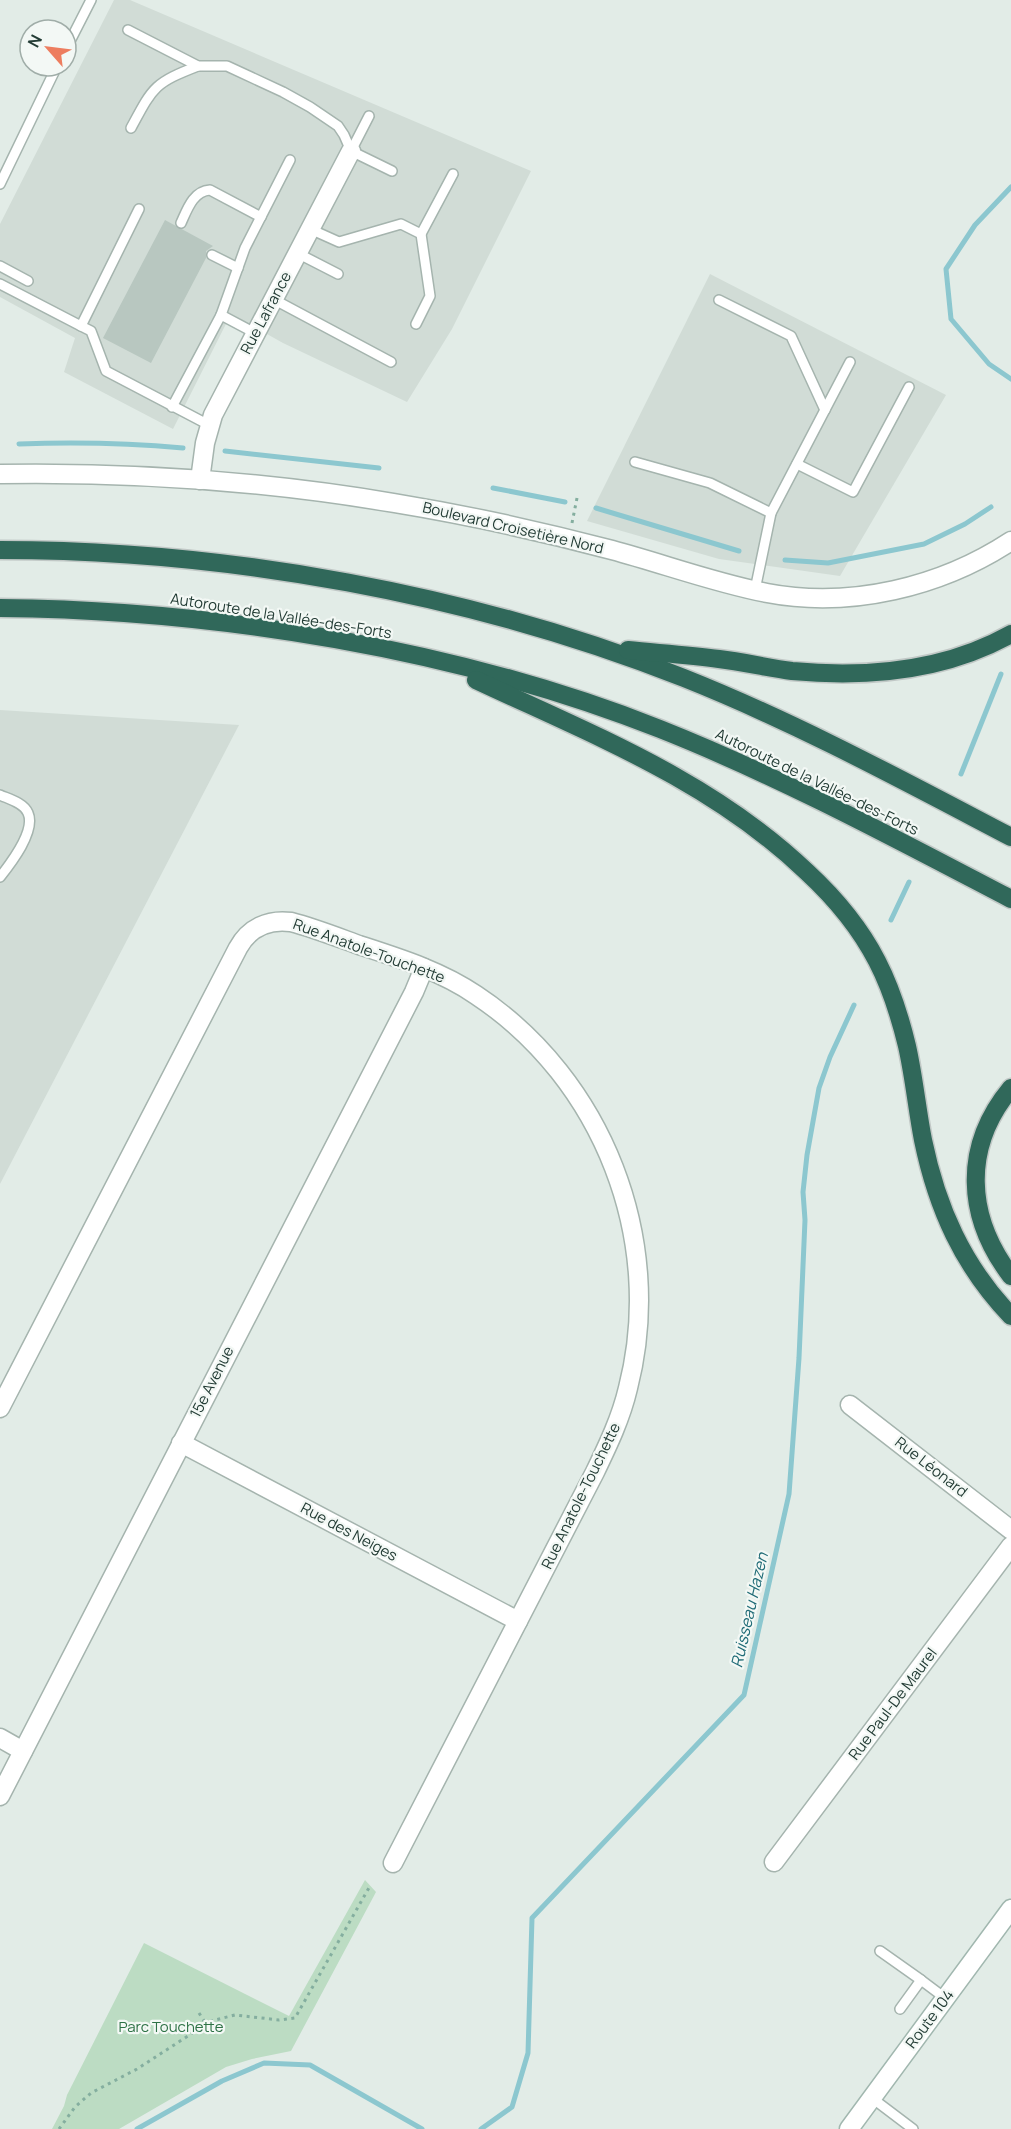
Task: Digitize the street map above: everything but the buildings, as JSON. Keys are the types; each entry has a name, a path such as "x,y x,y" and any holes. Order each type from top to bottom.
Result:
{"highway":[{"path":"0,550 57,551 162,558 307,576 394,592 527,626 684,678 781,720 1011,837"},
{"name":"Autoroute de la Vallée-des-Forts","path":"0,608 115,612 207,621 307,635 436,661 582,702 633,719 717,753 799,790 1011,899"},
{"path":"594,647 720,659 792,671 872,672 914,668 948,660 1011,634"},
{"path":"436,661 693,785 733,810 766,835 834,900 876,959 894,1000 912,1069 924,1141 945,1216 970,1266 1011,1316"},
{"path":"1011,1088 996,1109 985,1131 978,1155 975,1185 980,1214 988,1239 1011,1276"}],"street":[{"name":"Rue Lafrance","path":"200,480 209,425 351,151"},
{"name":"Boulevard Croisetière Nord","path":"0,474 200,480 392,502 495,522 755,590 785,595 822,597 895,590 952,572 989,555 1011,541"},
{"name":"Rue Anatole-Touchette","path":"0,1408 238,948 246,936 257,928 270,922 291,922 424,968 464,987 502,1013 528,1036 566,1079 597,1127 617,1173 627,1207 639,1283 639,1316 632,1370 620,1415 595,1472 393,1863"},
{"name":"15e Avenue","path":"0,1796 414,992 424,968"},
{"name":"Rue Léonard","path":"850,1405 1011,1530"},
{"name":"Rue des Neiges","path":"181,1443 518,1621"},
{"name":"Rue Paul-De Maurel","path":"774,1862 1011,1546"},
{"path":"0,1738 23,1751"},
{"name":"Route 104","path":"849,2129 1011,1910"}],"lane":[{"path":"78,25 91,0"},
{"path":"128,30 198,66"},
{"path":"131,128 148,98 159,84 168,78 198,66 214,64 227,66 310,107 338,126 351,151 392,171"},
{"path":"0,184 51,78"},
{"path":"351,151 369,116"},
{"path":"172,406 221,315 245,248 290,160"},
{"path":"416,324 430,296 421,234 453,174"},
{"path":"181,223 191,203 203,191 210,190 261,217"},
{"path":"81,326 139,209"},
{"path":"310,229 339,242 401,224 421,234"},
{"path":"297,253 338,274"},
{"path":"212,255 238,268"},
{"path":"0,266 28,281"},
{"path":"0,284 91,331 106,371 209,425"},
{"path":"273,299 391,362"},
{"path":"719,300 791,336 825,410"},
{"path":"221,315 255,333"},
{"path":"755,590 771,513 850,362"},
{"path":"797,464 853,492 909,387"},
{"path":"635,462 710,483 771,513"},
{"path":"0,795 23,807 28,813 29,825 19,849 0,877"},
{"path":"880,1951 945,1998"},
{"path":"900,2009 921,1980"},
{"path":"872,2098 913,2129"}],"path":[{"path":"568,540 578,498"},
{"path":"59,2129 83,2099 194,2030 221,2017 235,2015 279,2020 295,2018 370,1886"},
{"path":"199,2013 207,2025"}],"shaded area":[{"path":"114,0 130,0 531,171 452,329 407,402 283,343 231,314 173,429 64,372 75,338 0,297 0,224 74,78 78,78 78,71"},
{"path":"710,274 946,395 840,576 719,559 587,521"},
{"path":"0,710 239,725 0,1184"}],"green space":[{"name":"Parc Touchette","path":"365,1880 376,1892 291,2051 226,2067 119,2129 52,2129 144,1943 289,2016"}],"waterway":[{"name":"Ruisseau Hazen","path":"1011,187 975,225 946,269 951,319 989,364 1011,379"},
{"path":"19,444 101,443 183,448"},
{"path":"225,451 379,468"},
{"path":"493,488 565,502"},
{"path":"785,560 828,563 924,544 965,524 991,507"},
{"path":"596,508 739,551"},
{"name":"Ruisseau Hazen","path":"961,774 1001,674"},
{"name":"Ruisseau Hazen","path":"891,920 909,882"},
{"name":"Ruisseau Hazen","path":"481,2129 512,2107 528,2053 532,1918 744,1695 789,1494 799,1358 805,1220 803,1192 807,1155 819,1088 830,1057 854,1005"},
{"name":"Ruisseau Hazen","path":"137,2129 222,2081 264,2063 310,2065 422,2129"}]}
